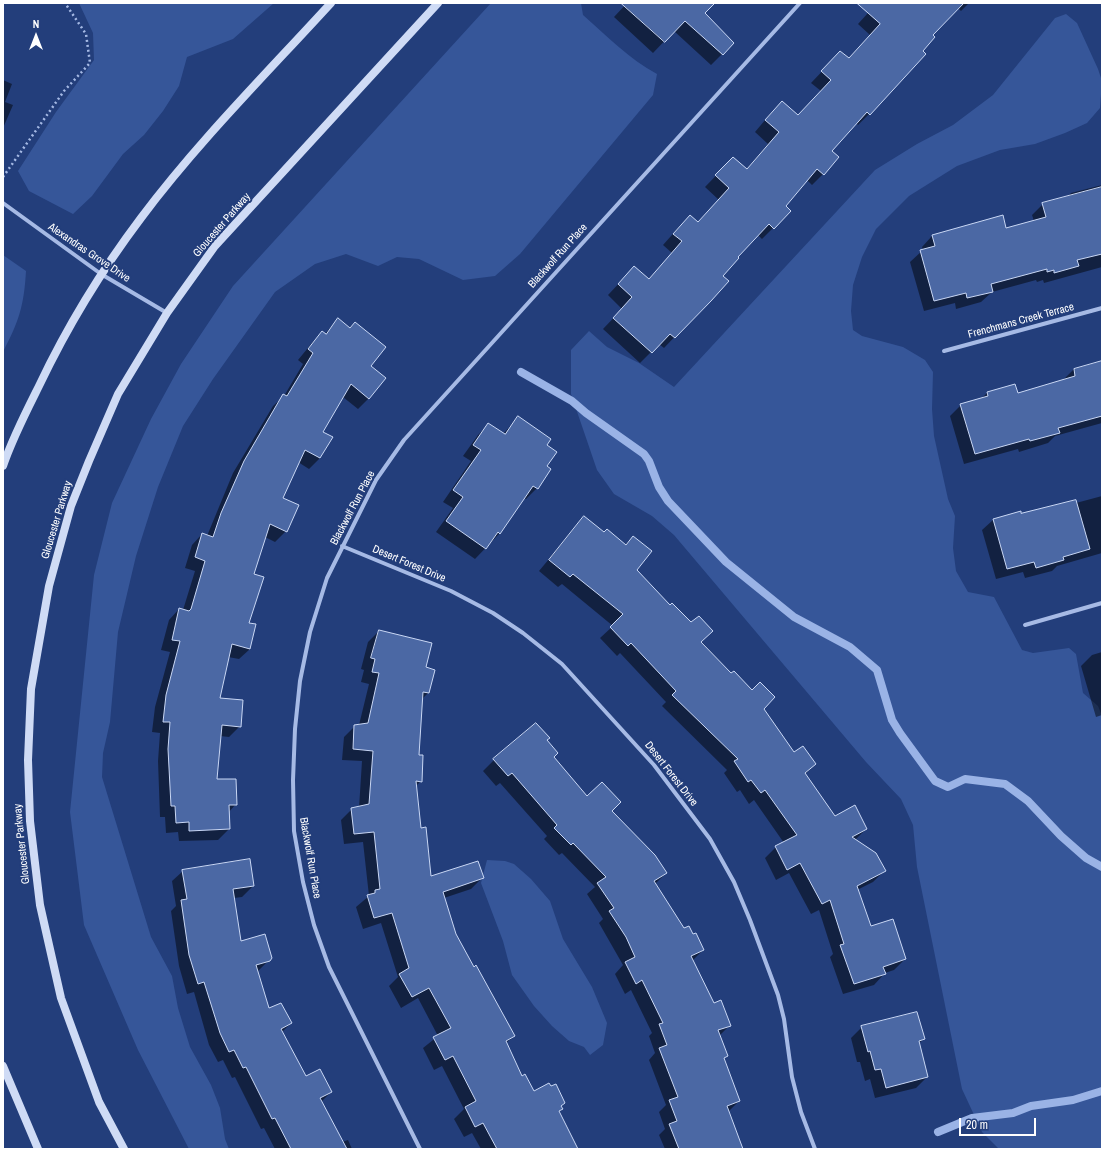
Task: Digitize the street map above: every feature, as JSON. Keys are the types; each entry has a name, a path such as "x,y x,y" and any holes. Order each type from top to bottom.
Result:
{"main road":[{"path":"3,466 19,428 60,342 101,274 141,218 192,155 332,3"},
{"name":"Gloucester Parkway","path":"124,1149 99,1102 60,998 39,897 30,821 28,760 31,689 49,586 71,506 88,461 118,394 167,313 216,246 438,3"},
{"path":"3,1066 38,1149"}],"street":[{"name":"Blackwolf Run Place","path":"420,1149 329,967 314,925 305,890 294,831 293,780 295,729 300,682 310,632 328,578 342,546 376,480 404,440 800,3"},
{"name":"Alexandras Grove Drive","path":"3,203 101,274 167,313"},
{"name":"Frenchmans Creek Terrace","path":"944,351 1102,308"},
{"name":"Desert Forest Drive","path":"342,546 451,591 493,613 523,633 562,664 654,765 710,839 734,882 750,920 778,995 784,1019 792,1077 801,1112 815,1149"},
{"path":"1025,625 1102,603"}],"path":[{"path":"3,177 64,91 90,63 86,34 65,3"}],"shaded area":[{"path":"79,3 274,3 233,39 187,57 179,86 163,111 144,135 123,154 92,196 73,214 29,191 18,171 56,112 94,60 93,33"},
{"path":"491,3 581,3 583,15 628,54 657,74 653,95 520,254 495,276 463,280 419,259 397,257 378,266 346,254 315,264 275,292 213,379 183,426 158,487 136,556 118,632 110,722 103,753 102,777 151,937 172,976 178,1008 190,1047 211,1085 220,1108 225,1139 229,1149 189,1149 138,1050 84,925 70,812 94,575 112,503 151,419 181,364 233,286"},
{"path":"1066,14 1077,23 1098,69 1102,81 1100,108 1087,123 1035,144 1000,150 957,166 909,196 876,229 862,257 853,285 851,311 853,330 862,336 903,347 925,360 933,372 932,409 934,436 948,499 955,516 953,548 956,571 968,592 994,597 1022,650 1033,653 1069,648 1076,654 1083,693 1098,706 1102,716 1102,1149 999,1149 982,1132 962,1089 917,867 913,825 901,799 866,762 674,535 652,516 614,494 597,470 571,394 571,350 589,331 607,347 639,363 674,387 875,170 917,144 953,125 993,95 1055,18"},
{"path":"3,255 26,271 24,294 20,313 3,352"},
{"path":"487,860 505,861 514,864 531,879 550,901 563,939 592,987 607,1023 603,1045 590,1055 584,1047 569,1041 552,1026 534,1006 512,975 503,941 481,883"}],"building":[{"path":"621,3 715,3 705,13 734,43 723,55 685,21 665,42"},
{"path":"857,3 964,3 933,35 935,37 923,51 926,54 870,115 867,112 832,151 839,157 824,175 817,169 786,206 791,211 774,229 769,224 738,257 739,258 723,276 729,281 675,338 670,334 652,353 613,318 632,297 618,284 634,266 649,279 682,241 673,234 690,215 698,222 729,188 715,175 733,157 747,169 779,132 765,120 782,101 798,115 831,80 821,71 840,51 849,58 880,24"},
{"path":"1102,187 1102,254 1077,260 1079,266 1054,273 1054,270 1047,272 1047,269 991,284 993,292 967,298 966,293 934,301 920,250 935,246 932,235 1003,215 1006,228 1046,217 1042,203"},
{"path":"338,318 350,328 355,322 386,347 371,366 386,378 369,399 351,384 323,432 333,437 320,458 305,450 283,498 299,505 287,532 270,524 254,574 264,577 249,623 256,624 250,649 232,644 220,698 243,700 241,727 222,725 217,779 236,779 237,805 229,805 230,829 189,831 189,822 176,823 175,806 171,806 168,749 170,722 163,722 166,695 180,641 172,640 179,608 189,611 191,609 205,561 195,557 202,533 213,537 221,513 244,461 283,394 287,396 313,353 308,349 322,331 326,334"},
{"path":"1102,361 1102,416 1058,428 1060,433 1030,441 1029,439 975,454 960,404 988,396 987,392 1015,384 1018,393 1075,376 1074,369"},
{"path":"518,416 551,439 547,445 557,452 547,466 551,469 538,489 533,486 500,534 498,532 486,549 446,521 463,497 453,490 481,450 473,445 488,423 505,434"},
{"path":"1076,500 1090,549 1063,557 1064,560 1036,568 1034,562 1007,569 993,519 1021,511 1021,513"},
{"path":"584,516 604,532 607,529 626,545 633,536 652,551 637,570 670,605 672,603 691,622 699,616 713,631 701,642 731,673 734,671 752,690 760,682 775,697 764,709 794,752 803,746 816,764 805,773 835,816 855,805 867,829 852,837 876,853 886,871 857,886 871,926 893,919 906,959 883,967 886,974 854,984 840,945 844,944 830,900 822,904 800,863 787,870 775,846 797,835 765,790 761,793 751,780 748,782 734,761 738,759 672,695 676,691 631,643 628,646 610,627 623,614 573,574 570,577 549,560"},
{"path":"379,630 432,643 426,667 435,670 429,693 423,692 419,755 423,755 422,782 416,781 421,828 426,827 431,876 478,861 484,878 443,892 456,934 474,967 476,965 515,1036 506,1041 522,1076 525,1074 534,1091 549,1083 551,1086 556,1084 565,1103 561,1106 563,1109 559,1111 578,1149 497,1149 483,1123 475,1127 465,1107 476,1101 453,1056 445,1060 433,1037 451,1028 429,988 412,997 399,974 409,968 392,913 374,918 367,895 375,893 375,890 380,889 374,832 354,834 351,808 369,804 373,751 353,749 354,725 368,723 379,673 372,672 375,659 371,658"},
{"path":"536,723 550,738 547,740 558,753 554,757 587,796 602,782 621,802 612,811 655,855 667,873 654,881 684,928 689,926 693,934 696,933 704,950 691,956 714,1003 721,1000 731,1026 718,1030 728,1056 724,1058 740,1101 727,1106 743,1149 679,1149 669,1124 677,1121 669,1100 678,1097 659,1048 667,1045 659,1024 663,1023 642,980 636,984 625,962 635,957 626,937 609,911 614,908 597,883 606,877 573,843 571,845 554,828 557,825 512,773 508,776 493,759"},
{"path":"250,859 254,886 233,889 241,941 265,934 272,958 270,961 256,965 269,1008 281,1003 292,1023 281,1029 306,1076 320,1069 332,1092 320,1098 347,1149 291,1149 275,1118 272,1119 246,1067 243,1068 234,1050 229,1052 220,1033 204,982 198,984 189,955 181,900 187,899 182,870"},
{"path":"917,1012 925,1039 919,1041 928,1077 886,1088 881,1069 875,1070 870,1051 868,1052 861,1026"}],"waterway":[{"path":"521,372 572,401 586,413 644,454 649,461 659,487 668,501 726,562 794,617 850,647 877,670 892,720 935,781 948,787 965,779 1005,784 1028,801 1061,836 1086,858 1102,867"},
{"path":"938,1132 972,1118 1013,1113 1031,1106 1073,1100 1102,1091"}]}
